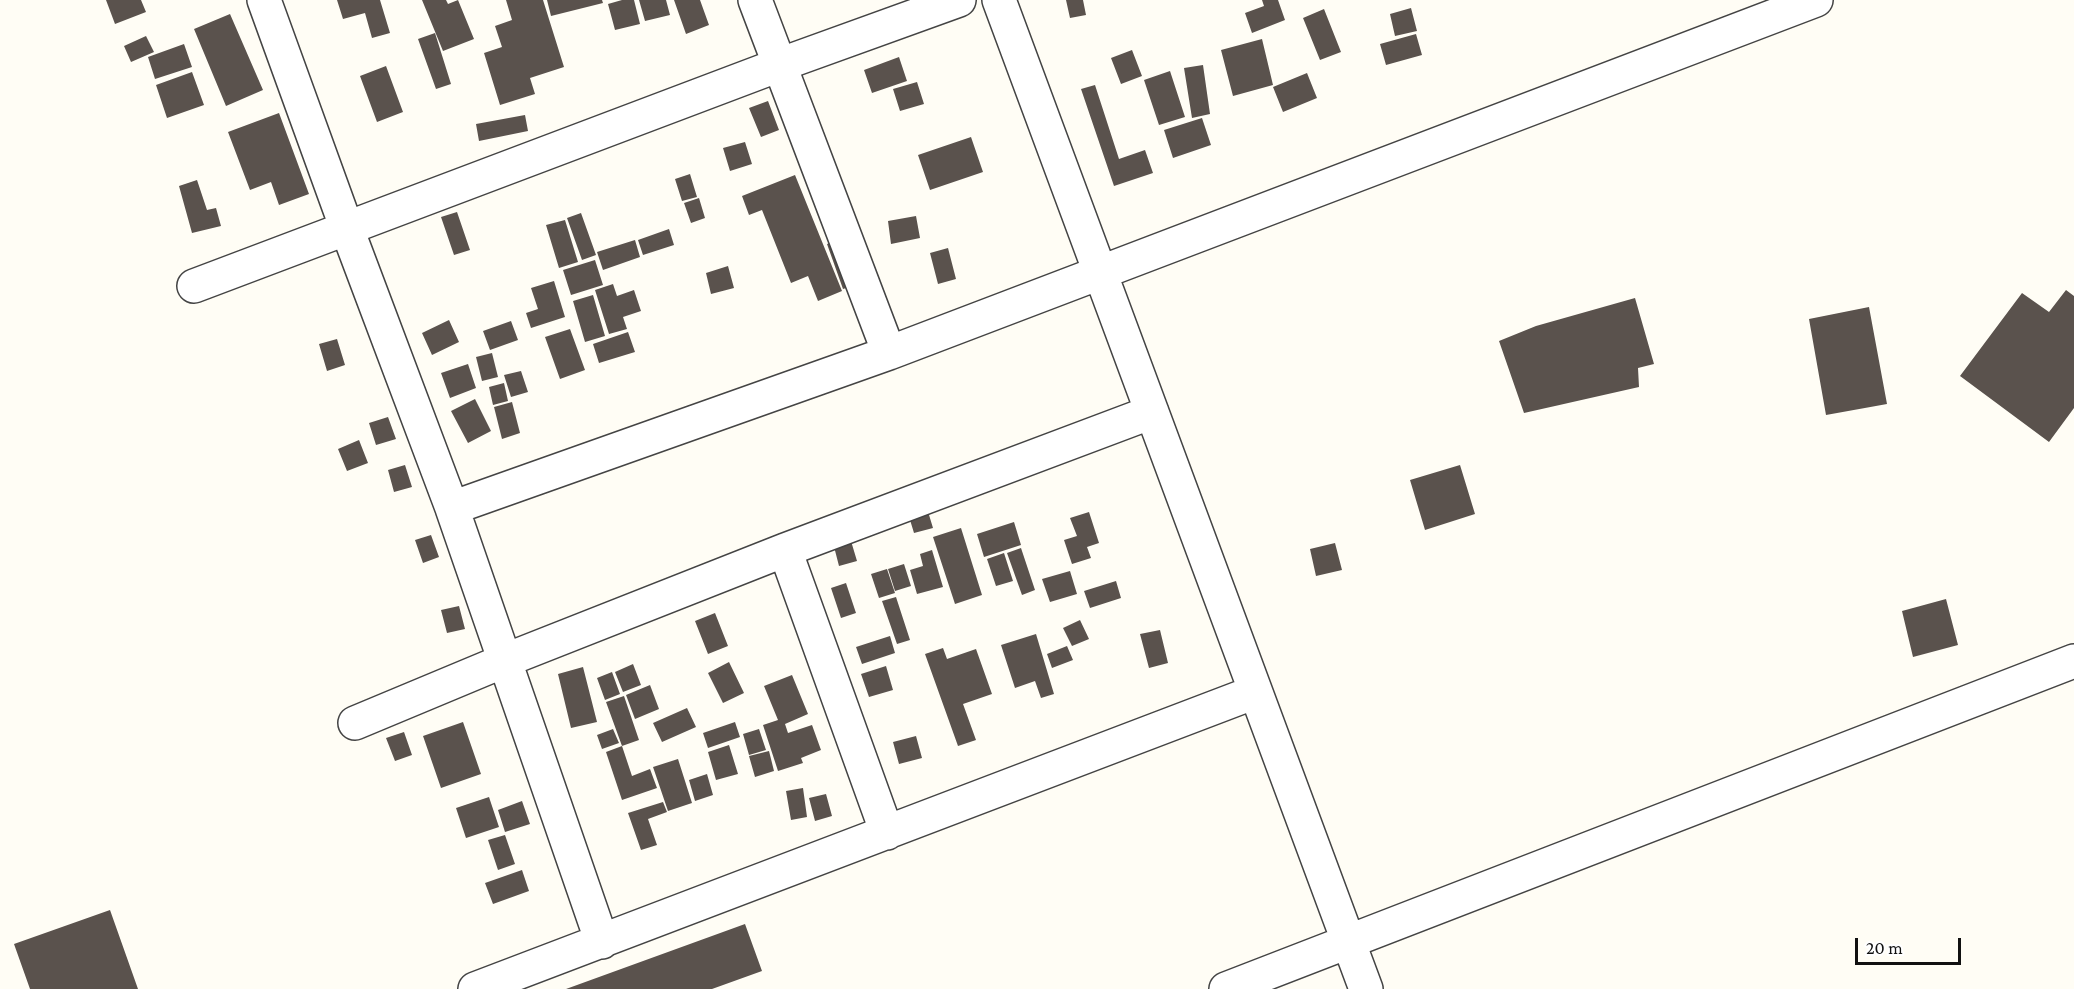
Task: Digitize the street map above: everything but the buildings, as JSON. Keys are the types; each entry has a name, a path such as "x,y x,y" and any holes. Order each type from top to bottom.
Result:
{"street":[{"path":"264,0 452,508 602,942"},
{"path":"755,0 889,353"},
{"path":"194,286 779,65 959,0"},
{"path":"999,0 1366,989"},
{"path":"452,508 889,353 1816,0"},
{"path":"355,723 506,660 785,550 1152,412"},
{"path":"785,550 887,833"},
{"path":"1226,989 2074,661"},
{"path":"475,989 1255,692"}]}
